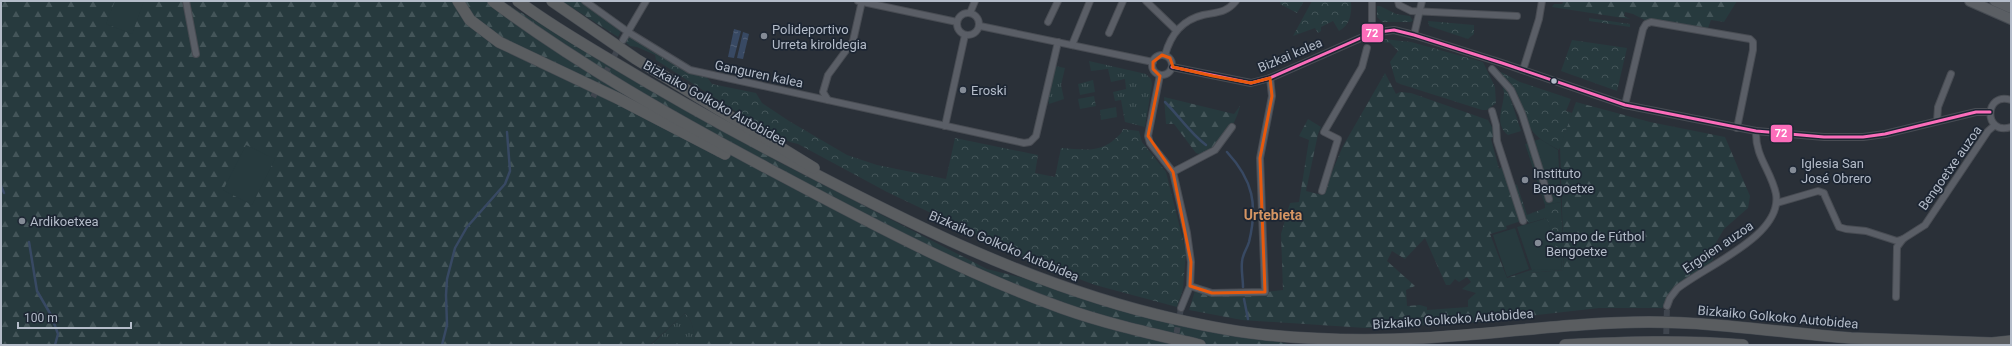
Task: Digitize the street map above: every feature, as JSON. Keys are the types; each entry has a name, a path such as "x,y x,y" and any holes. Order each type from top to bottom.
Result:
{"highway":[{"path":"458,1 470,20 499,42 617,98 759,172 831,202"},
{"path":"493,1 539,35 716,141 831,202 959,265 1062,308 1123,327 1200,345"},
{"name":"Bizkaiko Golkoko Autobidea","path":"518,1 536,15 636,76 729,129 847,191 974,252 1068,290 1127,308 1215,328 1266,335 1340,339 1424,338 1560,326 1651,322 1742,327 1850,338 1992,343 2011,341"},
{"path":"552,1 636,59 740,124 799,157 847,191"},
{"path":"1970,1 2011,19"},
{"path":"1995,1 2011,8"},
{"path":"1565,345 1649,341 1696,341 1743,345"}],"street":[{"path":"186,1 196,54"},
{"name":"Ganguren kalea","path":"585,1 628,32 690,70 1024,143 1030,142 1036,136 1058,42"},
{"path":"623,40 646,1"},
{"path":"828,100 823,92 825,81 853,41 860,1 957,22"},
{"path":"970,13 975,1"},
{"path":"1048,22 1058,1"},
{"path":"1072,45 1090,1"},
{"path":"1109,33 1123,1"},
{"path":"1146,1 1176,30"},
{"path":"1165,55 1176,30 1193,19 1229,9 1236,1"},
{"path":"1372,1 1372,33"},
{"path":"1398,1 1399,5 1411,11 1420,10 1517,16"},
{"path":"1415,33 1422,1"},
{"path":"1523,70 1539,19 1542,1"},
{"path":"957,22 963,14 970,13 976,16 980,26"},
{"path":"957,22 960,32 965,35 976,32 980,26"},
{"path":"1625,105 1643,29 1646,24 1651,22 1750,39 1753,42 1753,50 1737,128"},
{"path":"980,26 1152,62"},
{"name":"Bizkai kalea","path":"1172,67 1251,83 1270,78 1306,60 1372,33 1394,30 1415,33 1444,43 1448,46 1625,105 1756,131 1819,137 1863,137 1886,134 1976,112 1990,112"},
{"path":"945,126 965,35"},
{"path":"1322,191 1338,139 1324,132 1362,67 1367,48"},
{"path":"1165,55 1170,58 1172,67 1169,72 1160,75 1153,69 1152,62 1156,57 1165,55"},
{"path":"1492,69 1511,90 1522,114 1549,199"},
{"path":"1937,121 1938,107 1951,74"},
{"path":"1160,75 1148,136 1150,143 1173,172 1191,262 1190,286 1181,308"},
{"path":"1190,286 1212,293 1265,292 1260,158 1272,96 1270,78"},
{"path":"2011,100 2004,98 1997,100 1992,106 1990,112 1991,119 1995,125 2001,128 2011,127"},
{"path":"1492,111 1496,125 1497,141 1523,221"},
{"name":"Bengoetxe auzoa","path":"1903,239 1925,224 1988,130 1995,125"},
{"path":"1173,172 1215,150 1232,127"},
{"path":"1756,131 1757,150 1773,184 1777,203 1818,191 1822,192 1837,224 1842,229 1866,230 1890,240 1897,241 1903,239"},
{"path":"1497,141 1503,138"},
{"name":"Ergoien auzoa","path":"1667,306 1670,298 1687,281 1752,239 1763,230 1776,211 1777,203"},
{"path":"1896,297 1898,248 1903,239"}],"highlighted area":[{"path":"1162,55 1170,58 1173,67 1213,76 1251,83 1270,78 1272,96 1260,158 1265,292 1212,293 1190,286 1191,262 1173,172 1148,136 1160,76 1153,69 1153,62"}],"green space":[{"path":"1,1 501,1 779,162 987,269 1292,345 695,345 692,324 685,313 650,345 1,345"},
{"path":"115,1 144,1 132,34 106,24"},
{"path":"562,1 588,1 624,25 618,37"},
{"path":"1281,1 1304,1 1297,13 1280,4"},
{"path":"1312,1 1353,1 1351,2 1350,19 1346,26 1339,31 1333,21 1321,27 1321,31 1318,33 1315,28 1293,36"},
{"path":"1564,1 1737,1 1724,22 1711,20 1708,28 1704,29 1645,20 1625,12 1624,16 1630,19 1552,7 1554,4 1562,4"},
{"path":"1377,6 1396,14 1410,16 1413,21 1382,22 1377,17"},
{"path":"1589,18 1630,24 1630,27 1589,21"},
{"path":"1428,21 1474,25 1474,34 1468,39 1429,26"},
{"path":"628,32 690,70 704,73 712,84 756,93 762,103 789,121 847,155 877,165 946,179 955,138 1038,155 1035,173 1055,177 1061,148 1097,148 1110,143 1122,132 1123,129 1139,131 1142,142 1166,172 1186,252 1183,289 1177,307 1095,285 1005,251 992,242 887,192 798,144 790,142 757,125 656,60 655,55 637,47 630,46 623,40"},
{"path":"1384,39 1411,42 1483,62 1495,87 1496,103 1487,110 1482,110 1396,82 1390,62 1398,51 1390,43 1377,42 1378,40"},
{"path":"1572,40 1627,48 1617,91 1561,71"},
{"path":"1089,61 1146,74 1151,79 1152,84 1145,127 1125,122 1121,100 1115,101 1113,92 1126,89 1125,79 1111,82 1108,69 1091,71"},
{"path":"1055,66 1065,68 1061,85 1064,99 1049,104 1048,97"},
{"path":"1501,72 1520,82 1571,99 1566,111 1572,113 1559,150 1542,140 1533,132 1528,125 1518,95 1508,81 1500,74"},
{"path":"1385,73 1396,94 1400,92 1411,93 1488,120 1493,129 1493,137 1491,139 1499,169 1503,166 1521,221 1506,226 1507,229 1490,234 1507,278 1528,271 1529,273 1564,270 1560,146 1576,102 1650,122 1725,137 1750,196 1748,208 1724,229 1714,246 1713,260 1662,308 1599,308 1468,323 1366,328 1242,320 1189,310 1195,291 1266,292 1283,290 1281,234 1290,203 1299,202 1309,140 1299,136 1308,119 1321,127 1318,134 1306,191 1322,195 1343,146","holes":["1425,238 1446,285 1450,285 1455,279 1459,282 1467,277 1471,282 1462,289 1476,293 1468,300 1468,307 1427,310 1427,307 1420,305 1407,306 1406,290 1415,286 1387,261 1392,251 1405,259"]},
{"path":"1093,80 1095,92 1080,95 1078,84"},
{"path":"1501,81 1508,91 1521,131 1508,135 1501,126 1500,121 1504,94"},
{"path":"1094,96 1096,106 1080,109 1078,99"},
{"path":"1164,97 1234,114 1240,106 1235,121 1227,134 1217,146 1205,156 1196,153 1174,124 1166,124"},
{"path":"1116,107 1117,117 1101,120 1100,110"},
{"path":"1540,139 1558,150 1561,202 1545,205 1525,144"},
{"path":"246,145 275,159 252,205 223,190"},
{"path":"1514,184 1517,185 1527,215 1545,208 1545,205 1561,202 1564,270 1528,273 1528,271 1535,269 1562,269 1561,260 1559,259 1546,218 1529,223 1525,219"},
{"name":"Campo de Fútbol Bengoetxe","path":"1547,218 1559,259 1561,259 1562,269 1535,269 1532,271 1517,227"},
{"path":"1515,228 1529,269 1507,277 1493,235"},
{"path":"685,313 692,324 695,345 651,345"}],"water":[{"path":"734,29 741,31 734,58 728,57"},
{"path":"743,32 749,34 743,59 737,58"}],"waterway":[{"path":"1165,102 1190,130 1206,145"},
{"path":"442,345 447,325 447,279 455,248 467,227 505,184 510,171 507,132"},
{"path":"1227,152 1236,162 1248,183 1253,205 1252,229 1249,242 1242,259 1243,287"},
{"path":"1,186 4,193"},
{"path":"29,242 37,291 51,315 58,334 55,345"},
{"path":"1244,299 1248,319"}],"tunnel":[{"path":"593,97 620,45"},
{"path":"1666,343 1667,306"},
{"path":"1175,342 1181,308"}],"transit line":[{"name":"72","path":"1172,67 1251,83 1270,78 1372,33 1394,30 1502,63 1625,105 1756,131 1824,137 1863,137 1885,134 1976,112 1990,112"}],"place":[{"name":"Polideportivo Urreta kiroldegia","path":"764,36"},
{"name":"Eroski","path":"963,90"},
{"name":"Iglesia San José Obrero","path":"1793,170"},
{"name":"Instituto Bengoetxe","path":"1525,180"},
{"name":"Ardikoetxea","path":"22,221"},
{"name":"Campo de Fútbol Bengoetxe","path":"1538,243"}],"district":[{"name":"Urtebieta","path":"1273,215"}]}
